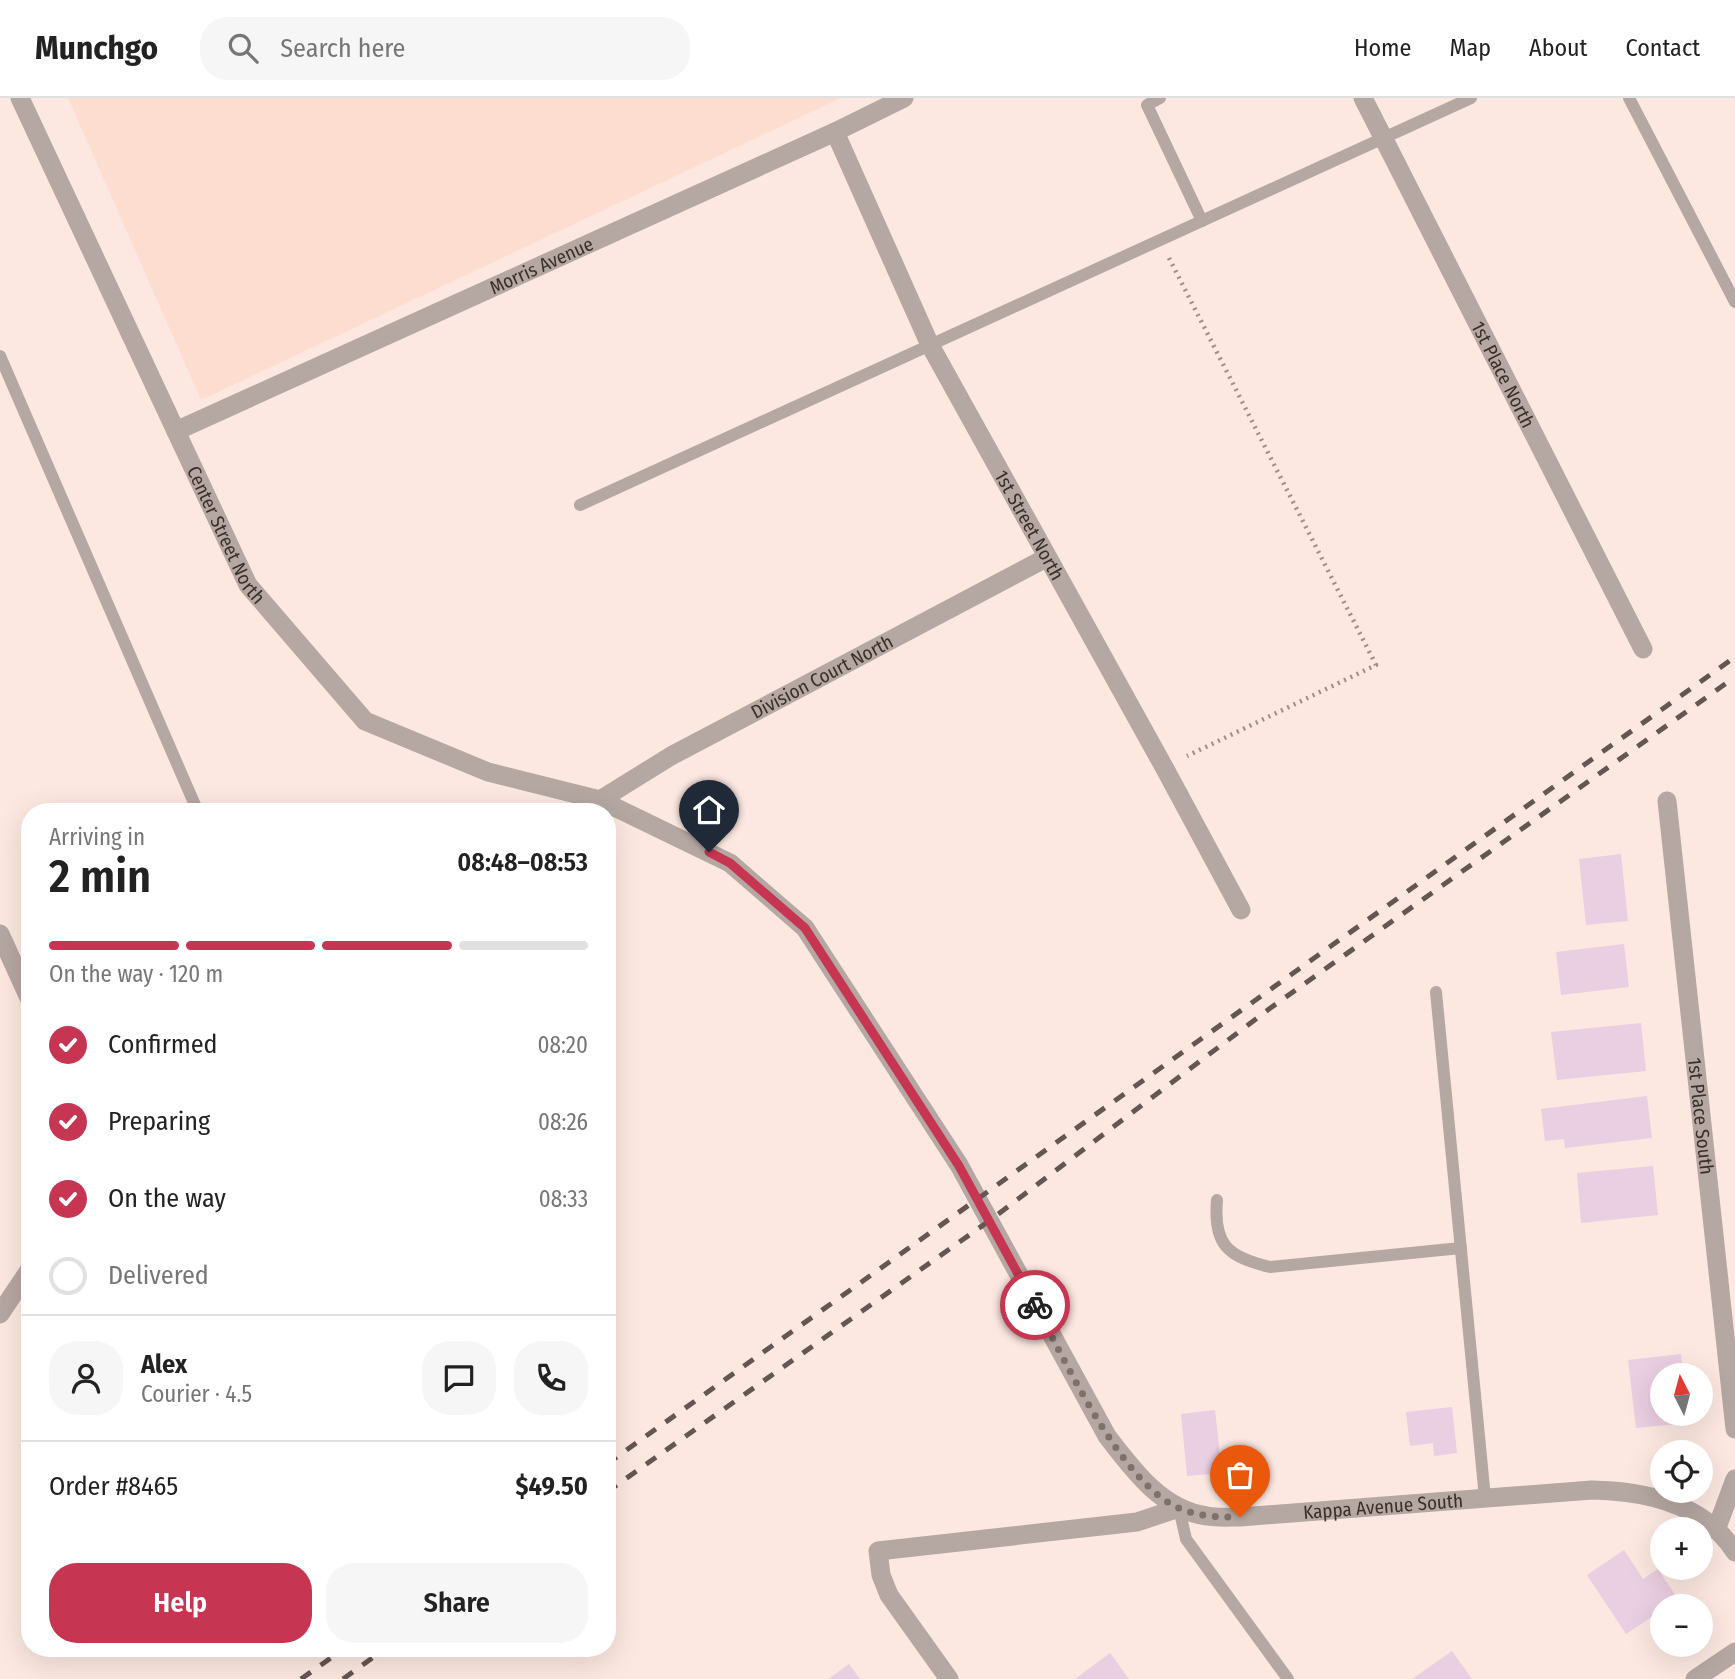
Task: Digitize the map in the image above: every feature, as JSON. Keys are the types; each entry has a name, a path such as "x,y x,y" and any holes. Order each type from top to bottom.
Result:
{"street":[{"name":"Center Street North","path":"20,98 248,585 365,722 488,772 606,803"},
{"name":"Morris Avenue","path":"176,432 835,132 904,98"},
{"name":"1st Place North","path":"1363,98 1643,649"},
{"name":"1st Street North","path":"835,132 930,345 1241,911"},
{"name":"Division Court North","path":"600,800 671,756 1046,558"},
{"name":"1st Place South","path":"1667,802 1735,1429"},
{"name":"Center Street North","path":"616,808 730,863 805,928 959,1166 1107,1436 1153,1490 1179,1508"},
{"path":"0,934 21,980"},
{"path":"0,1314 21,1282"},
{"path":"1735,1479 1716,1530 1735,1552"},
{"name":"Kappa Avenue South","path":"1179,1508 1206,1516 1240,1517 1592,1490 1628,1491 1690,1510 1716,1530"},
{"path":"949,1679 889,1595 881,1575 878,1551 1137,1522 1179,1508"},
{"path":"1695,1679 1735,1652"}],"lane":[{"path":"1160,98 1145,101 1202,220"},
{"path":"580,505 1471,98"},
{"path":"1629,98 1735,302"},
{"path":"0,356 194,803"},
{"path":"1436,992 1485,1498"},
{"path":"1217,1200 1217,1229 1222,1242 1231,1253 1247,1262 1270,1268 1461,1248"},
{"path":"1179,1508 1186,1539 1288,1679"}],"path":[{"path":"1160,240 1376,665 1164,767"}],"shaded area":[{"path":"68,98 841,98 201,400"}],"building":[{"path":"1621,854 1628,921 1586,925 1579,859"},
{"path":"1624,944 1629,987 1561,995 1556,952"},
{"path":"1641,1023 1646,1071 1557,1080 1551,1032"},
{"path":"1647,1096 1652,1138 1565,1148 1564,1139 1545,1141 1541,1109"},
{"path":"1653,1166 1658,1215 1581,1223 1577,1173"},
{"path":"1681,1354 1682,1363 1650,1363 1650,1426 1657,1426 1636,1428 1628,1360"},
{"path":"1452,1407 1457,1453 1434,1456 1433,1443 1410,1446 1406,1412"},
{"path":"1215,1410 1222,1473 1187,1476 1181,1414"},
{"path":"1624,1550 1643,1579 1650,1574 1650,1580 1665,1580 1675,1594 1650,1594 1650,1618 1626,1634 1587,1575"},
{"path":"1452,1651 1472,1679 1412,1679"},
{"path":"1110,1653 1129,1679 1075,1679"},
{"path":"849,1664 860,1679 828,1679"}],"railway":[{"path":"616,1458 1735,657"},
{"path":"616,1486 989,1221 1269,1009 1735,677"},
{"path":"301,1679 332,1657"},
{"path":"343,1679 374,1657"}],"way so far":[{"path":"1035,1305 1107,1436 1153,1490 1179,1508 1206,1516 1240,1517"}],"route":[{"path":"709,852 730,863 805,928 959,1166 1035,1305"}]}
